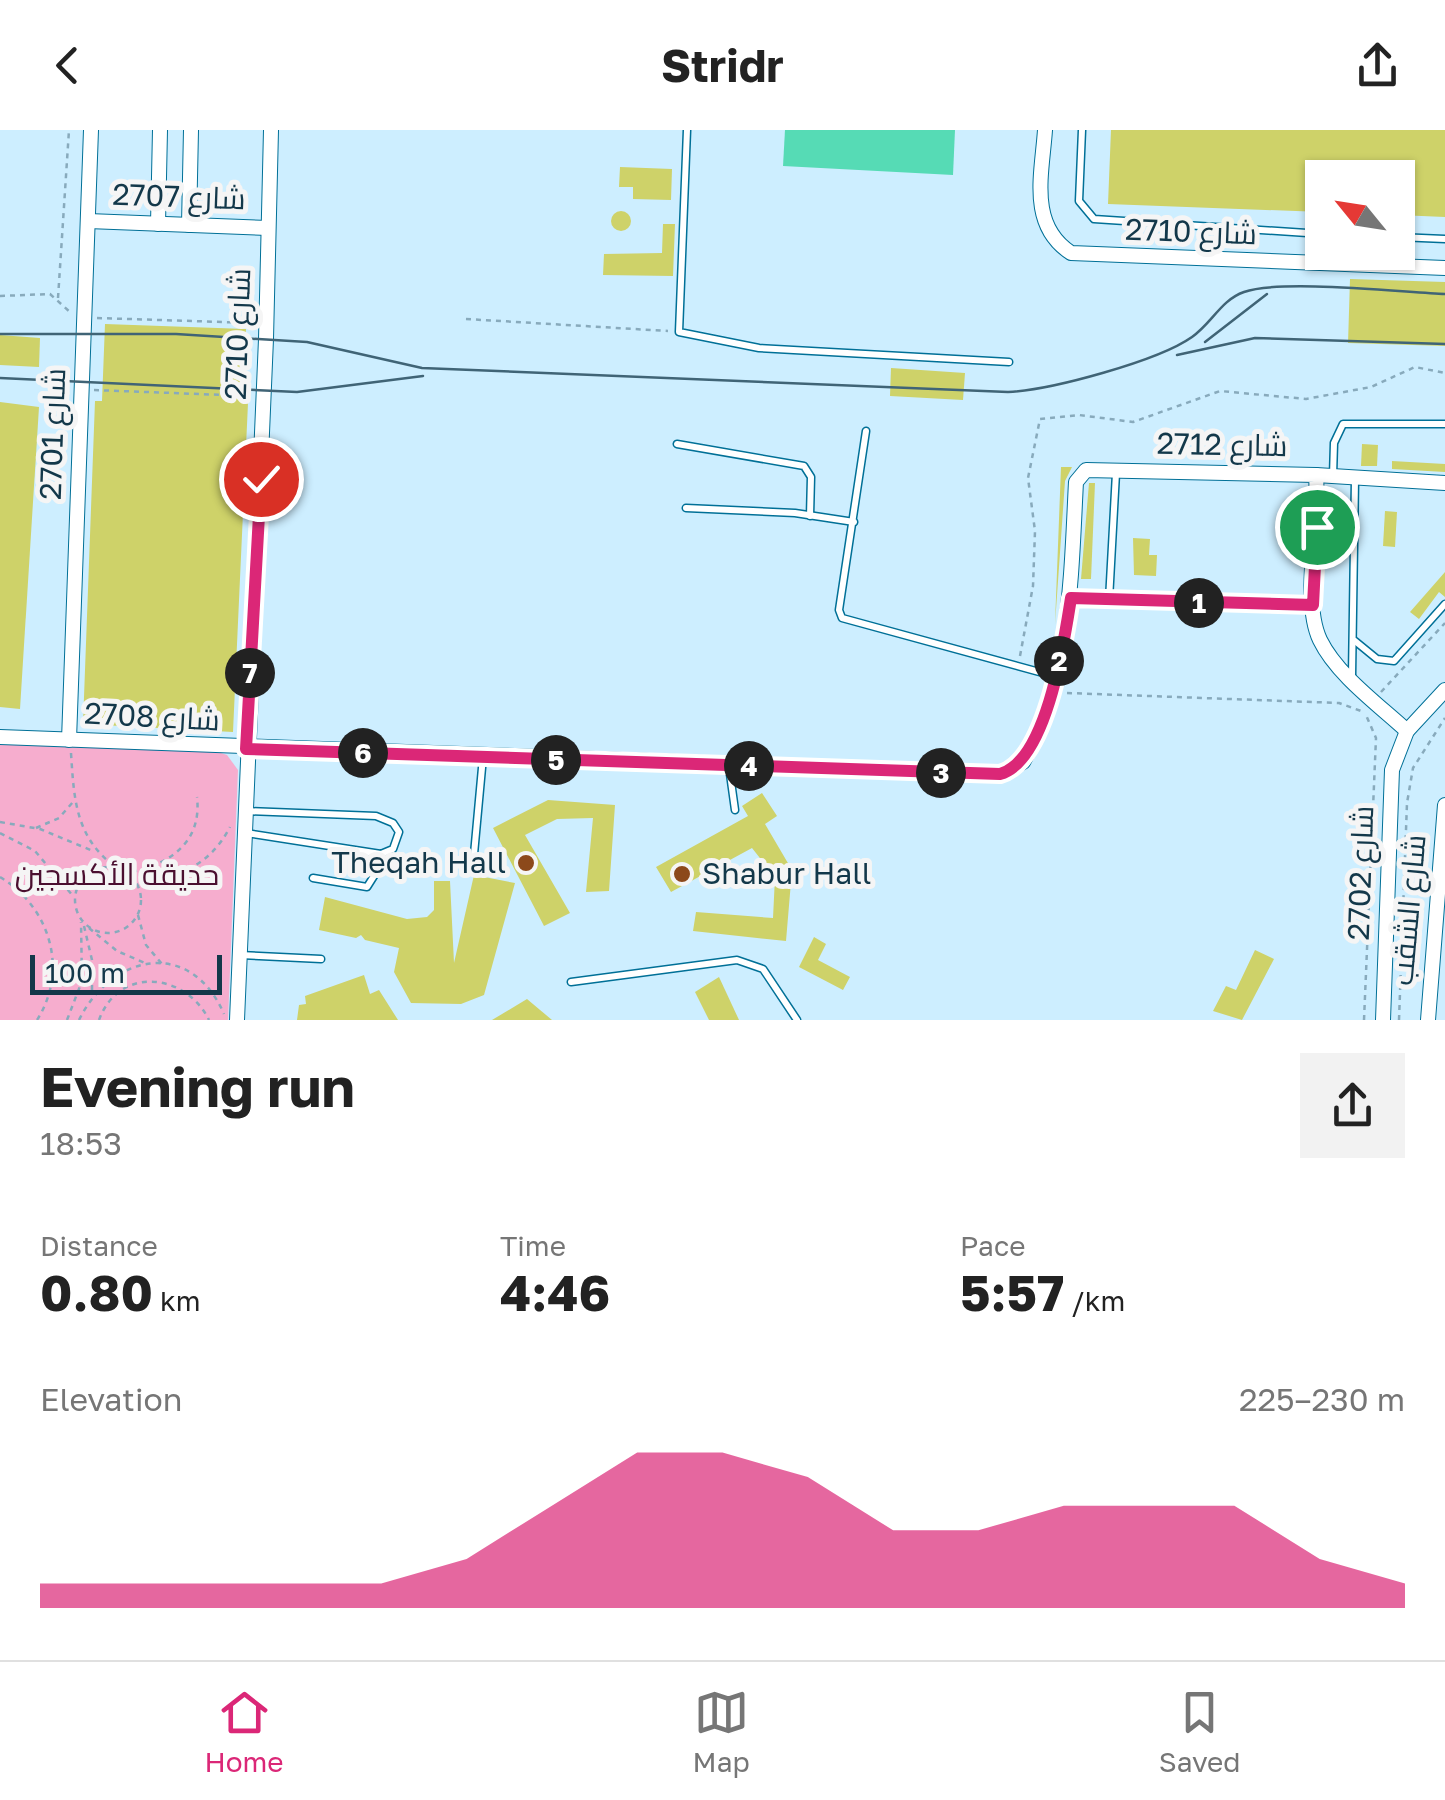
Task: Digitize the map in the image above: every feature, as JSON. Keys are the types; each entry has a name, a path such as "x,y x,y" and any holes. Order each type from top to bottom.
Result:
{"street":[{"name":"شارع 2701","path":"70,740 91,130"},
{"path":"158,224 160,130"},
{"path":"188,225 191,130"},
{"name":"شارع 2710","path":"237,1020 237,829 244,811 264,397 271,130"},
{"name":"شارع 2710","path":"1046,130 1042,214 1056,243 1071,252 1445,268"},
{"name":"شارع 2707","path":"88,221 268,228"},
{"name":"شارع 2712","path":"1071,598 1077,478 1086,470 1316,475 1313,605 1320,639 1352,678 1407,731"},
{"path":"1316,475 1445,483"},
{"path":"1071,598 1313,605"},
{"name":"شارع 2708","path":"0,737 483,758 1000,774 1023,762 1056,676 1071,598"},
{"path":"1407,731 1445,690"},
{"name":"شارع 2702","path":"1383,1020 1392,770 1407,731"},
{"name":"شارع الشقب","path":"1428,1020 1445,805"}],"lane":[{"path":"687,130 679,332 759,348 1009,362"},
{"path":"1082,130 1079,201 1094,218 1305,233"},
{"path":"1415,238 1445,239"},
{"path":"1333,476 1334,443 1343,424 1445,424"},
{"path":"866,430 838,610 842,618 1056,676"},
{"path":"677,444 804,466 811,478 810,516"},
{"path":"1109,602 1116,470"},
{"path":"1352,678 1355,476"},
{"path":"686,508 854,522"},
{"path":"1354,640 1377,659 1394,661 1445,604"},
{"path":"473,864 483,758"},
{"path":"728,765 735,810"},
{"path":"237,829 380,854 393,849 399,832 393,823 376,816 244,811"},
{"path":"313,878 367,887 375,879 380,854"},
{"path":"239,955 320,959"},
{"path":"570,982 700,961 737,960 763,969 796,1020"}],"path":[{"path":"58,299 69,130"},
{"path":"0,296 38,293 58,299 70,312 86,317 265,322"},
{"path":"466,319 679,332"},
{"path":"1019,666 1033,586 1035,531 1028,478 1040,419 1079,415 1133,422 1220,392 1306,399 1372,387 1414,367 1431,366 1445,373"},
{"path":"82,390 264,397"},
{"path":"1373,700 1445,623"},
{"path":"1050,692 1339,703 1355,712 1363,710 1376,738 1364,1020"},
{"path":"1399,1020 1407,804 1413,768 1445,718"},
{"path":"70,740 75,800 82,829 99,854 115,867 152,877 182,873 208,857 237,829"},
{"path":"131,872 158,865 186,843 199,816 198,797"},
{"path":"35,828 60,818 75,800"},
{"path":"0,822 35,828 99,854"},
{"path":"0,833 35,851 75,899 92,960 92,995"},
{"path":"75,899 86,874 115,867"},
{"path":"125,870 138,886 138,914 146,945 163,964 204,984 226,1020"},
{"path":"0,877 36,908 52,948 50,992 37,1020"},
{"path":"88,927 116,932 138,914"},
{"path":"82,920 116,951 146,964"},
{"path":"67,1020 82,981 82,920"},
{"path":"79,1020 92,995 116,974 146,964 163,964"},
{"path":"99,1020 113,997 126,987 160,980 190,994 209,1020"}],"green space":[{"name":"حديقة الأكسجين","path":"0,743 227,755 238,770 228,1020 0,1020"}],"shaded area":[{"path":"785,130 955,130 953,175 783,166"}],"building":[{"path":"1111,130 1445,130 1445,217 1415,216 1415,160 1305,160 1305,211 1108,204"},
{"path":"620,167 672,169 671,200 633,199 633,187 619,187"},
{"path":"617,211 625,211 631,221 625,231 617,231 611,225 611,217"},
{"path":"663,224 675,224 673,276 603,275 604,254 662,253"},
{"path":"1350,279 1445,282 1445,346 1348,343"},
{"path":"105,324 246,329 242,403 248,403 233,732 83,724 95,401 102,401"},
{"path":"0,335 40,338 39,367 0,365"},
{"path":"891,368 965,373 963,400 890,396"},
{"path":"0,402 39,407 20,709 0,707"},
{"path":"1362,444 1378,445 1377,466 1361,466"},
{"path":"1392,461 1445,464 1445,472 1392,469"},
{"path":"1061,467 1072,467 1065,481 1055,624"},
{"path":"1089,483 1095,483 1091,579 1081,579"},
{"path":"1385,511 1397,512 1395,547 1383,546"},
{"path":"1133,538 1150,539 1149,555 1157,555 1156,576 1134,575"},
{"path":"1445,572 1445,597 1439,592 1419,619 1410,612"},
{"name":"Shabur Hall","path":"762,793 777,816 765,824 792,870 786,941 693,931 696,912 773,918 775,877 752,848 671,892 656,867 748,816 742,806"},
{"name":"Theqah Hall","path":"548,800 615,805 609,891 586,892 593,818 557,819 525,835 570,913 544,926 493,828"},
{"path":"474,875 515,883 484,995 461,1004 411,1003 394,972 399,948 365,940 361,935 356,938 319,930 325,897 407,919 427,917 434,910 434,881 450,881 454,963"},
{"path":"814,937 826,944 818,960 850,977 843,990 799,967"},
{"path":"1255,950 1274,959 1242,1020 1213,1011 1226,986 1236,990"},
{"path":"364,975 370,994 379,990 398,1020 297,1020 299,1005 306,1004 305,996"},
{"path":"719,977 739,1020 709,1020 695,992"},
{"path":"527,999 552,1020 492,1020"}],"tram line":[{"path":"0,334 176,334 307,342 422,368 1008,392 1076,380 1155,355 1192,337 1229,300 1261,288 1312,286 1445,294"},
{"path":"1205,342 1267,294"},
{"path":"1177,355 1255,338 1445,344"},
{"path":"0,378 297,392 423,376"}],"place":[{"name":"Theqah Hall","path":"526,863"},
{"name":"Shabur Hall","path":"682,874"}],"route":[{"path":"261,479 246,749 1000,774 1014,770 1030,750 1056,676 1071,598 1313,605 1317,527"}]}
